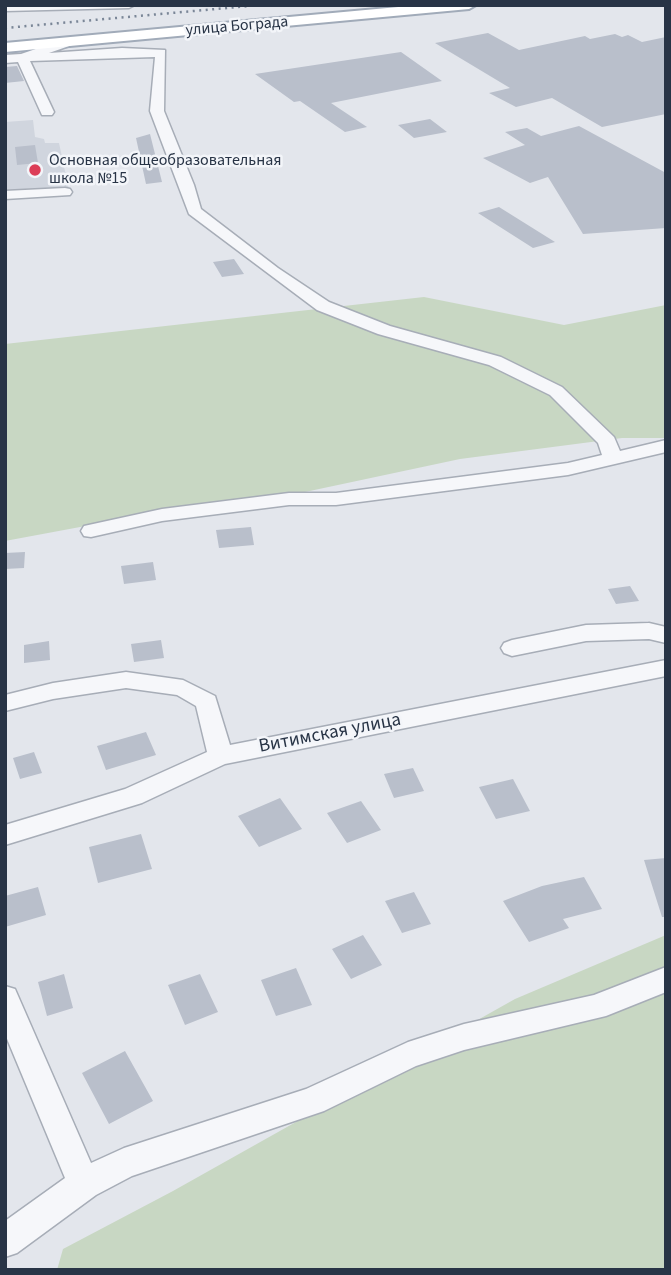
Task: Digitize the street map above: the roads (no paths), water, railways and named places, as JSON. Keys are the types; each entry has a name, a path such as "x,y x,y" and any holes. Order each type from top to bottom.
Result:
{"main road":[{"name":"улица Бограда","path":"5,48 469,5"}],"street":[{"path":"5,8 129,5"},
{"path":"22,58 68,42"},
{"path":"5,59 122,52 161,53 157,111 187,185 194,211 323,306 384,330 495,361 556,391 607,441 612,460"},
{"path":"22,58 47,112"},
{"path":"5,195 65,192"},
{"path":"91,531 162,515 289,499 336,499 568,469 666,446"},
{"path":"512,648 586,633 649,631 666,635"},
{"name":"Витимская улица","path":"5,835 133,796 220,756 666,668"},
{"path":"5,703 53,691 126,680 183,688 206,702 220,756"},
{"path":"5,1241 84,1184 124,1163 313,1101 408,1055 464,1037 596,1007 666,979"},
{"path":"5,998 84,1184"}],"railway":[{"path":"5,28 260,5"}],"place":[{"name":"Основная общеобразовательная школа №15","path":"35,170"}]}
